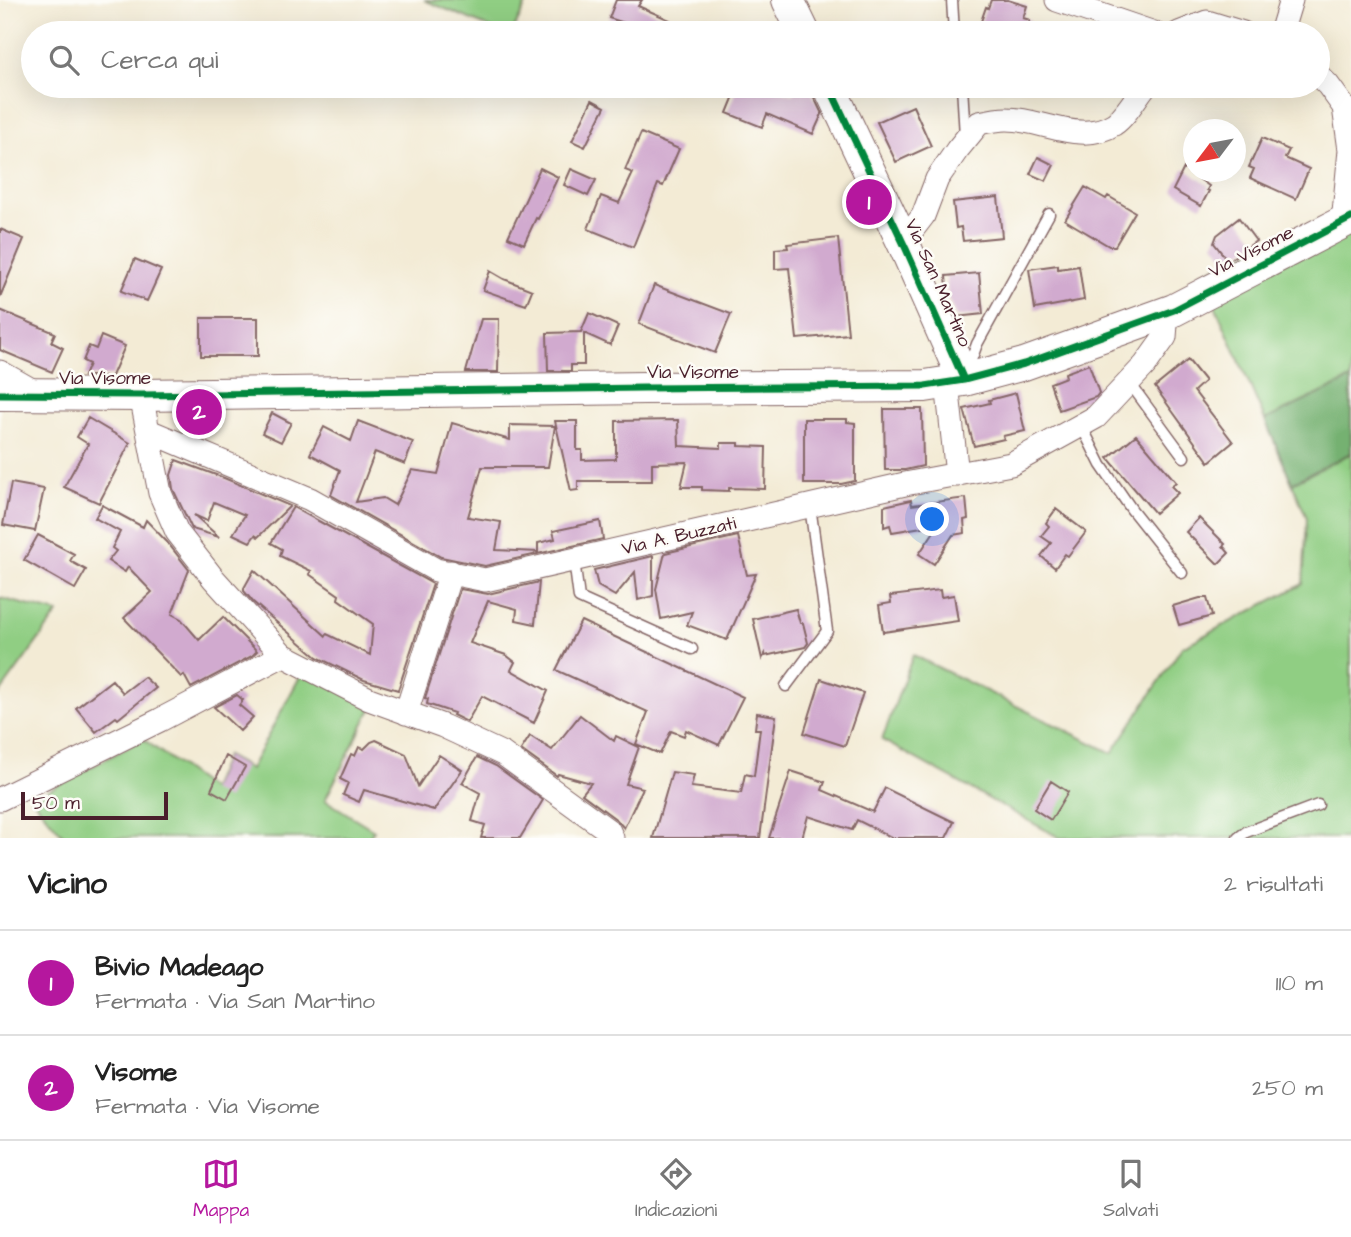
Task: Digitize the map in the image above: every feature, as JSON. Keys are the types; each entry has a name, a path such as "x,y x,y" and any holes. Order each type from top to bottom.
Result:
{"street":[{"path":"788,0 798,21"},
{"path":"1057,0 1119,21"},
{"path":"1285,21 1291,0"},
{"path":"1330,87 1348,106 1350,150 1347,220"},
{"name":"Via San Martino","path":"835,98 903,242 956,382"},
{"path":"903,242 923,216 937,179 979,123 1007,119 1074,132 1098,131 1116,123 1136,98"},
{"name":"Via Visome","path":"0,394 141,395 925,386 956,382 1024,364 1167,312 1347,220"},
{"name":"Via A. Buzzati","path":"149,431 310,499 436,570 485,579 905,484 1011,464 1096,417 1145,365 1165,337 1167,312"},
{"path":"0,372 38,394"},
{"path":"956,382 957,475"},
{"path":"141,395 160,493 177,532 283,655 369,699 414,715 503,754 609,831 612,838"},
{"path":"414,715 451,572"},
{"path":"0,799 160,720 283,655"}],"lane":[{"path":"952,0 953,21"},
{"path":"963,98 966,139"},
{"path":"956,382 1049,214"},
{"path":"1129,382 1184,457"},
{"path":"1081,425 1101,465 1132,510 1182,573"},
{"path":"786,686 827,631 810,506"},
{"path":"573,560 579,598 692,649"},
{"path":"1238,838 1246,831 1318,805"}],"green space":[{"path":"424,0 528,0 518,21 474,21"},
{"path":"1351,204 1351,379 1265,420 1201,273 1330,216"},
{"path":"1351,379 1351,453 1292,483 1265,420"},
{"path":"1351,453 1351,838 1060,838 882,740 913,655 1112,753 1182,647 1303,584 1307,518 1292,483"},
{"path":"0,598 58,613 0,693"},
{"path":"303,671 374,703 325,800 374,830 369,838 65,838 32,799 143,739 211,789 226,756 250,769"}],"building":[{"path":"616,0 642,0 638,6 670,20 618,21 609,18"},
{"path":"991,0 1008,0 1027,6 1023,18 1030,20 981,21 986,7 988,8"},
{"path":"733,98 814,98 822,114 813,134 767,114 762,127 727,113"},
{"path":"592,100 605,107 585,147 572,141"},
{"path":"913,106 931,146 896,162 877,122"},
{"path":"641,133 679,149 663,186 658,184 633,247 588,229 601,196 619,203 633,173 625,170"},
{"path":"1262,138 1289,150 1285,158 1309,169 1296,199 1250,178 1254,169 1249,167"},
{"path":"1038,157 1054,165 1046,181 1030,174"},
{"path":"540,168 558,177 524,244 508,237"},
{"path":"571,169 596,180 588,196 564,185"},
{"path":"1183,170 1183,182 1203,182 1209,186 1201,206 1173,190"},
{"path":"1085,187 1106,199 1108,196 1135,212 1115,246 1109,246 1065,220"},
{"path":"998,197 1002,237 963,241 961,227 956,228 953,202"},
{"path":"1239,218 1256,241 1228,261 1214,243 1217,235"},
{"path":"0,229 24,239 0,297"},
{"path":"838,238 848,334 797,339 789,268 775,269 775,249 788,248 787,244"},
{"path":"135,259 161,270 147,301 121,291"},
{"path":"1058,265 1058,269 1079,266 1084,300 1035,309 1029,269"},
{"path":"490,271 532,290 526,305 483,290"},
{"path":"979,273 983,314 956,317 948,298 946,276"},
{"path":"654,285 731,314 715,353 639,324"},
{"path":"0,310 55,333 51,342 63,348 52,372 0,350"},
{"path":"589,313 618,326 610,345 584,333 584,365 571,365 571,371 548,371 547,333 581,332"},
{"path":"201,318 258,318 258,356 201,356"},
{"path":"481,319 499,319 498,372 466,372"},
{"path":"101,336 125,346 112,376 84,376 89,364 83,361 89,346 96,349"},
{"path":"1188,360 1205,381 1194,391 1233,442 1209,462 1155,387"},
{"path":"1089,364 1099,393 1096,397 1059,410 1050,383 1066,377 1065,373"},
{"path":"1016,393 1025,431 974,446 964,409"},
{"path":"884,409 922,409 923,466 885,470"},
{"path":"272,413 291,423 281,442 262,433"},
{"path":"88,418 130,443 99,503 64,487 88,444 77,437"},
{"path":"804,419 847,419 847,422 855,423 855,481 841,484 804,484"},
{"path":"678,420 679,446 721,448 721,443 739,443 739,446 766,447 765,489 729,488 729,491 681,487 687,462 652,463 652,481 578,481 578,490 571,491 555,421 577,421 577,450 582,450 582,460 616,459 616,421"},
{"path":"358,421 413,442 405,464 375,452 356,502 383,498 395,505 412,470 438,474 452,423 510,440 510,425 555,426 548,467 482,467 468,517 501,522 496,550 538,552 538,543 555,539 553,531 600,521 603,539 485,566 441,557 331,495 340,470 310,454 324,427 351,441"},
{"path":"1136,435 1176,482 1171,486 1178,493 1155,513 1108,458"},
{"path":"176,460 290,506 250,542 233,534 245,515 214,502 207,521 194,515 219,537 192,529 173,489 171,475"},
{"path":"11,483 44,489 35,531 3,525"},
{"path":"966,498 968,519 964,520 965,533 953,535 934,564 919,554 939,524 892,532 890,525 884,527 884,506 911,500 912,505"},
{"path":"102,505 143,527 146,520 189,570 172,614 181,619 199,640 223,617 257,651 191,688 184,675 181,677 124,618 152,592 128,567 125,572 108,561 116,551 112,548 120,532 95,518"},
{"path":"293,507 433,584 398,690 364,680 317,657 253,602 244,591 254,570 326,636 327,634 370,655 373,624 338,599 339,595 309,574 311,571 280,556 282,549 271,543"},
{"path":"1056,509 1086,532 1055,568 1041,556 1051,543 1041,536 1049,526 1046,523"},
{"path":"1199,518 1225,544 1223,546 1229,553 1218,564 1186,532"},
{"path":"38,535 74,554 70,561 86,570 75,589 24,560"},
{"path":"738,536 747,575 756,574 727,640 687,625 692,612 661,619 656,589 665,553"},
{"path":"653,556 653,596 638,600 635,572 615,596 598,586 594,570"},
{"path":"539,582 535,624 516,620 517,609 488,601 470,643 506,655 515,662 511,670 548,691 534,723 482,696 467,722 453,715 454,713 427,704 428,699 425,698 460,589 488,594"},
{"path":"940,590 941,597 954,595 958,621 883,632 879,605 891,603 890,596"},
{"path":"1207,598 1212,616 1179,625 1173,606"},
{"path":"796,609 808,643 805,647 765,654 762,659 753,619"},
{"path":"581,621 743,697 719,745 686,730 684,736 671,731 660,754 636,744 648,712 556,670"},
{"path":"144,677 156,688 118,719 116,717 96,732 76,708 112,680 123,693"},
{"path":"821,679 863,693 845,746 804,733"},
{"path":"237,695 243,700 239,705 253,717 240,731 214,707"},
{"path":"757,713 776,716 760,838 653,838 672,772 694,775 691,787 741,793 745,774 754,776 760,729 755,729"},
{"path":"580,715 614,741 616,736 639,747 626,784 643,788 624,828 582,794 591,783 558,774 557,776 521,750 530,736 552,750"},
{"path":"376,740 406,754 418,786 439,755 462,770 434,810 364,790 359,802 343,795 348,783 340,779 351,754 355,756 359,747 364,749"},
{"path":"226,756 245,767 227,799 211,790"},
{"path":"477,757 496,766 543,800 520,838 481,838 485,825 472,821 480,793 462,783"},
{"path":"791,771 825,782 822,790 873,812 885,788 954,822 946,838 893,838 857,820 852,830 808,816 802,838 769,838"},
{"path":"1051,781 1068,792 1051,820 1034,809"}],"cycle path":[{"path":"835,98 964,380"},
{"path":"0,394 141,395 925,386 964,380 1024,364 1174,310 1351,218"}],"place":[{"name":"Bivio Madeago","path":"869,202"},
{"name":"Visome","path":"199,412"}]}
